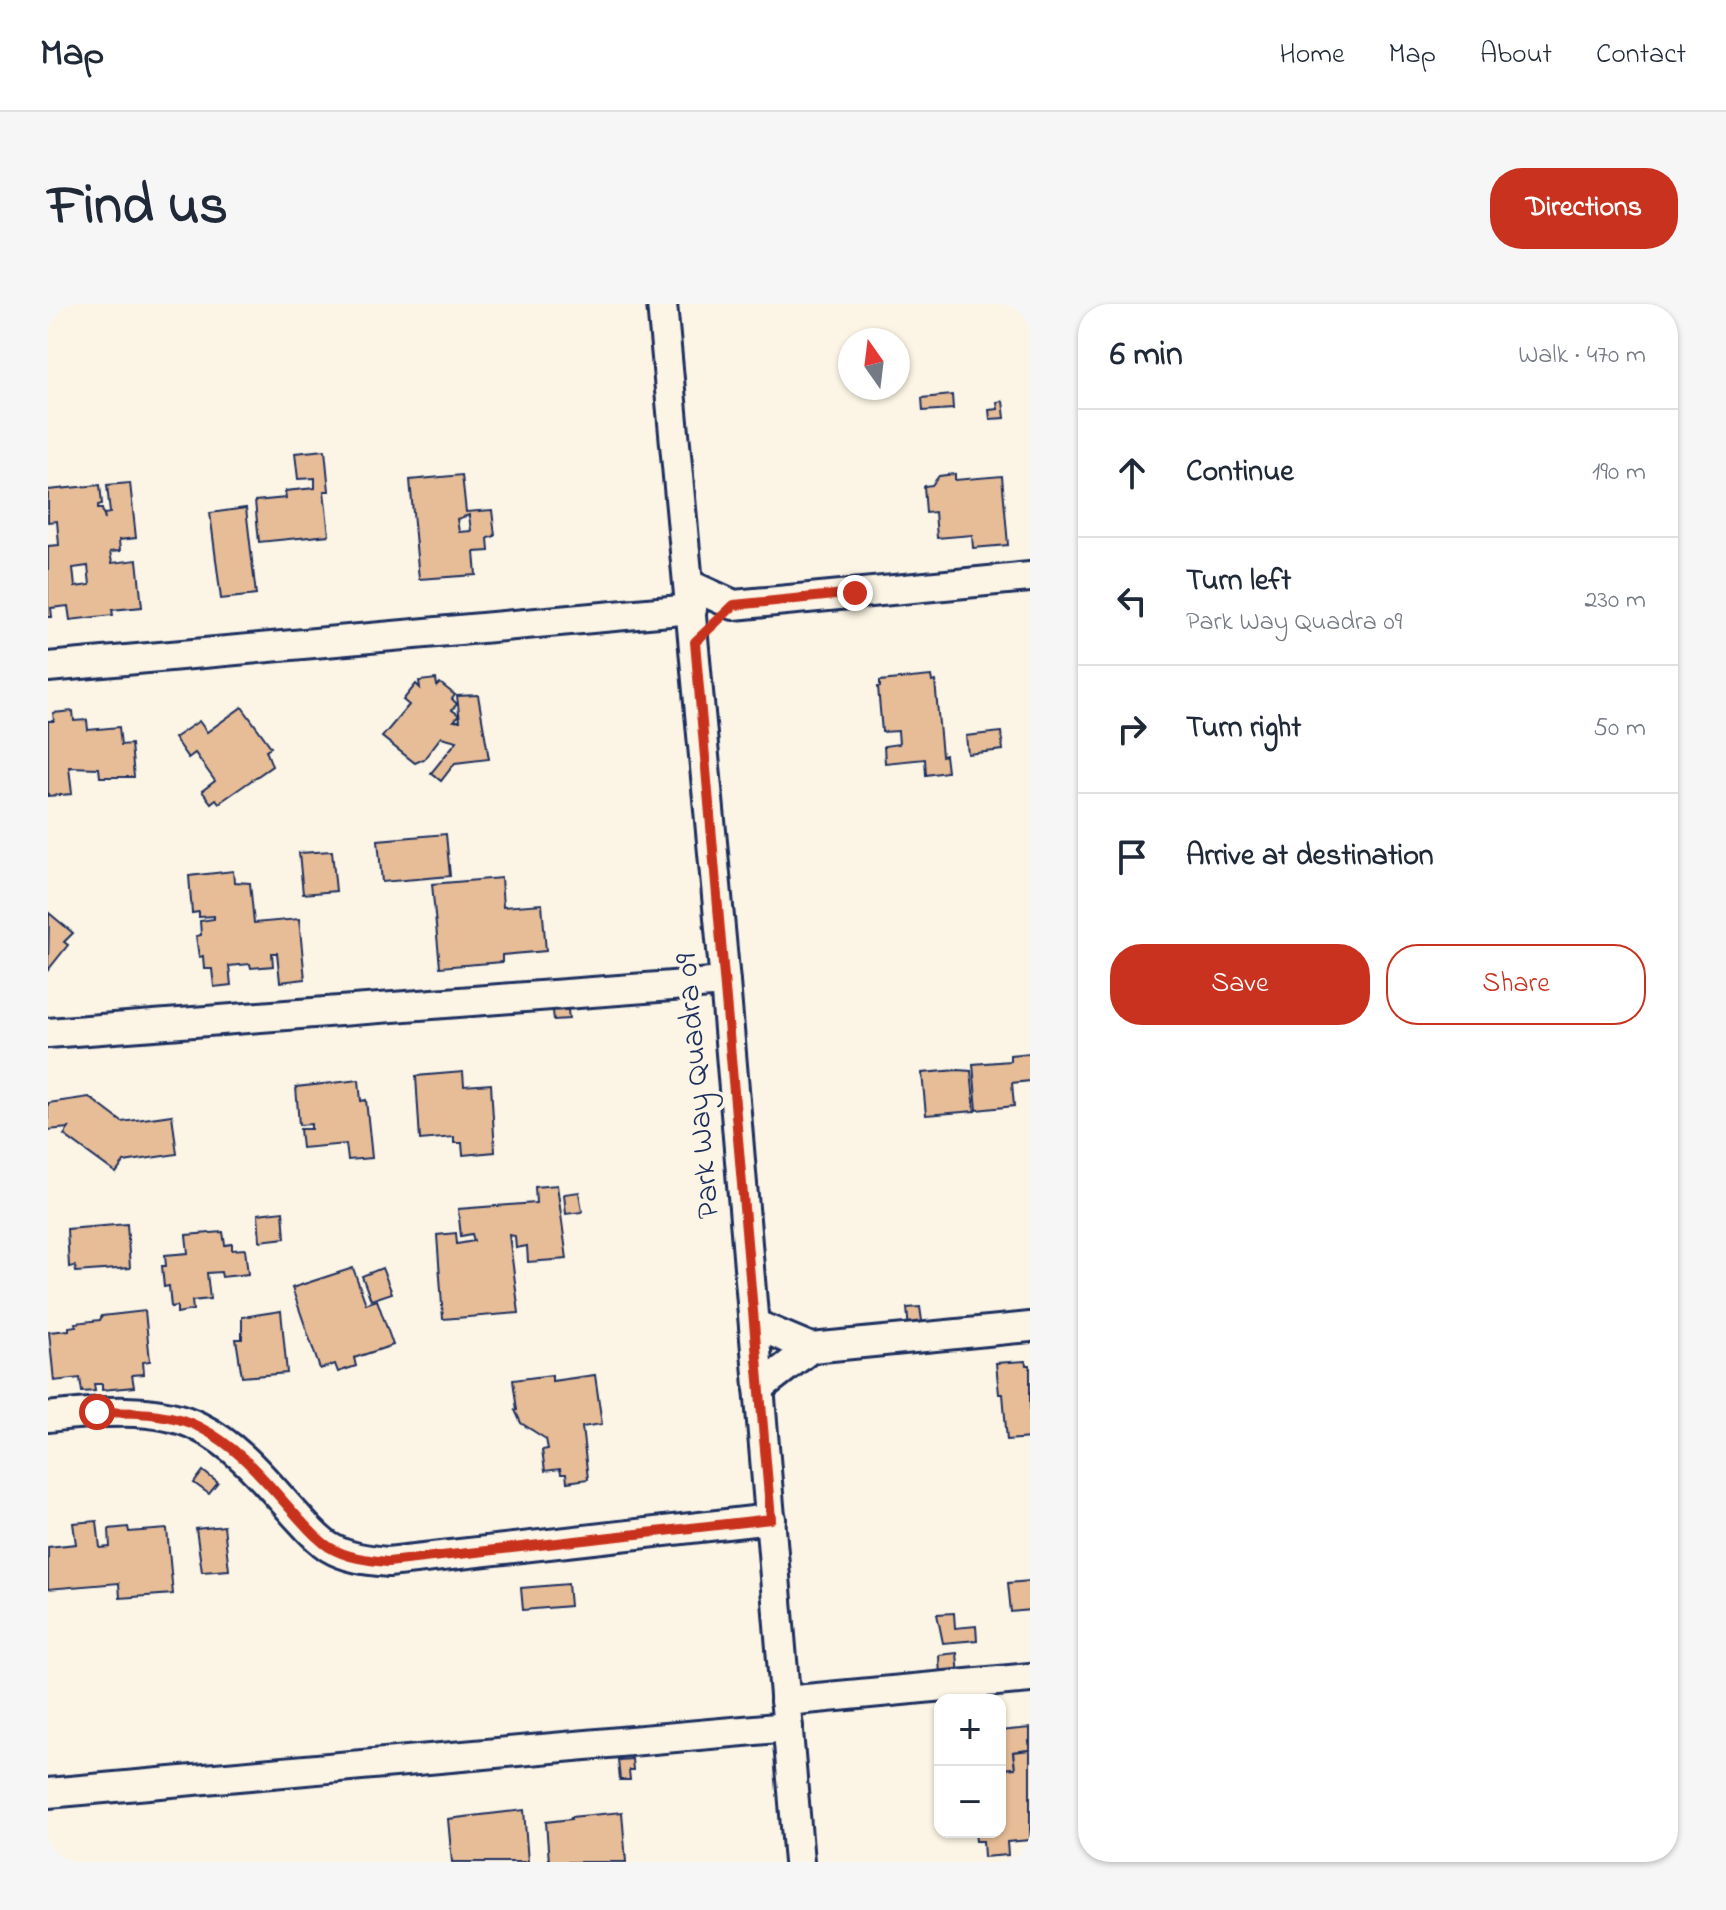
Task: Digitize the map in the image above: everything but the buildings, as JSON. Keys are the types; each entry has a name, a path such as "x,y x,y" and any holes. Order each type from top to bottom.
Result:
{"street":[{"name":"Park Way Quadra 09","path":"662,304 725,982 799,1862"},
{"path":"48,667 691,597 734,605 1030,577"},
{"path":"695,642 734,605"},
{"path":"48,1033 725,982"},
{"path":"754,1324 811,1348 1030,1327"},
{"path":"759,1388 811,1348"},
{"path":"48,1417 97,1412 138,1414 169,1417 198,1426 250,1464 315,1536 331,1548 366,1560 388,1562 771,1519"},
{"path":"48,1793 786,1714 1030,1678"}],"route":[{"path":"97,1412 169,1417 198,1426 250,1464 315,1536 331,1548 366,1560 388,1562 771,1519 695,642 734,605 855,593"}]}
